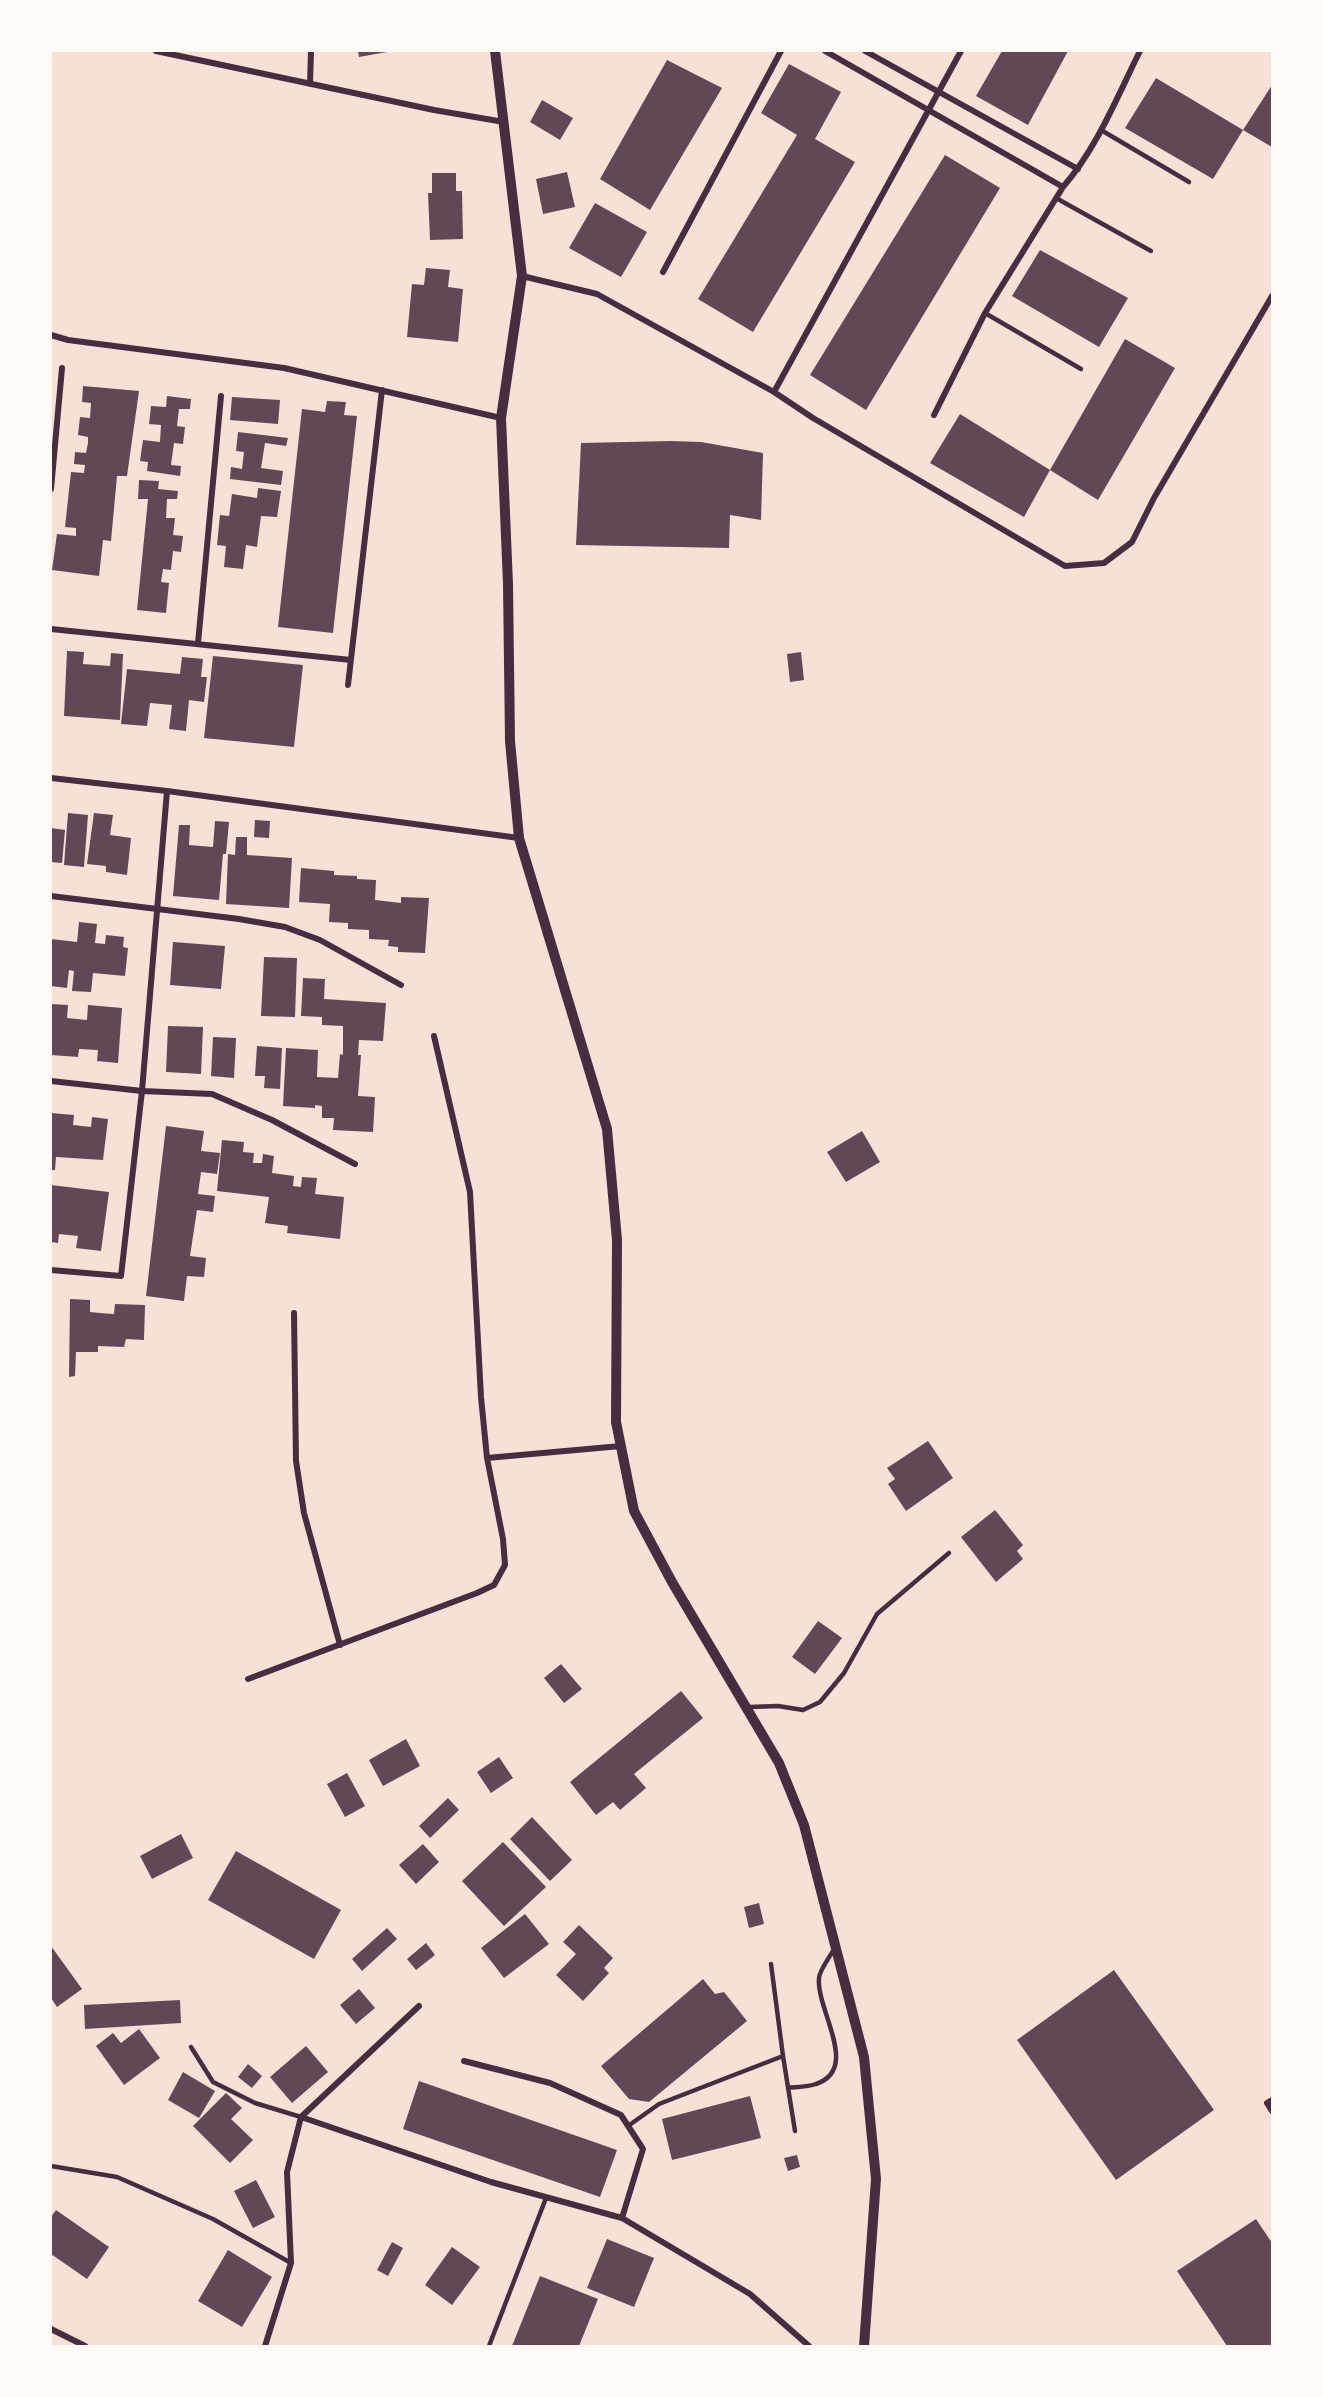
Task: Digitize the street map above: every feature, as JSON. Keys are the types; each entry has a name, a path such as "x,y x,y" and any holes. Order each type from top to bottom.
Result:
{"street":[{"path":"156,51 434,110 504,122"},
{"path":"309,84 311,51"},
{"path":"495,51 522,276 501,418 508,584 510,741 519,838 607,1129 616,1240 616,1422 634,1511 678,1592 779,1764 804,1825 864,2057 876,2179 864,2346"},
{"path":"663,272 781,51"},
{"path":"825,51 1063,187"},
{"path":"865,51 1078,169"},
{"path":"774,392 961,51"},
{"path":"934,415 985,313 1063,187 1078,169 1101,130 1140,51"},
{"path":"522,276 597,294 774,392 813,418 1065,566 1104,563 1132,542 1154,498 1272,296"},
{"path":"51,335 68,340 284,368 501,418"},
{"path":"51,489 62,368"},
{"path":"348,686 382,390"},
{"path":"198,643 221,396"},
{"path":"51,629 351,660"},
{"path":"51,778 167,791 519,838"},
{"path":"51,1270 121,1276 142,1090 167,791"},
{"path":"51,896 157,908 285,927 320,940 401,985"},
{"path":"248,1679 494,1585 506,1565 487,1458 470,1192 434,1036"},
{"path":"51,1081 212,1094 272,1120 355,1164"},
{"path":"294,1313 296,1461 304,1513 340,1645"},
{"path":"487,1458 621,1446"},
{"path":"265,2346 291,2263 287,2172 301,2117 418,2006"},
{"path":"464,2061 550,2083 621,2115 643,2149 622,2218"},
{"path":"1272,2100 1267,2103 1272,2111"},
{"path":"301,2117 491,2182 622,2218 750,2294 809,2346"},
{"path":"51,2329 85,2346"}],"lane":[{"path":"1101,130 1189,182"},
{"path":"1056,198 1151,251"},
{"path":"985,313 1081,369"},
{"path":"746,1707 778,1706 803,1710 820,1702 844,1673 877,1614 949,1553"},
{"path":"788,2088 816,2084 832,2075 837,2063 835,2047 821,1997 819,1977 836,1947"},
{"path":"771,1964 795,2131"},
{"path":"191,2047 213,2082 255,2103 301,2117"},
{"path":"628,2126 658,2104 783,2056"},
{"path":"51,2166 117,2177 213,2219 291,2263"},
{"path":"489,2346 546,2198"}],"building":[{"path":"358,51 387,51 387,52 359,57"},
{"path":"1002,51 1068,51 1028,125 976,96"},
{"path":"667,60 722,88 650,210 600,179"},
{"path":"789,64 841,92 815,139 855,162 753,332 698,299 797,135 761,113"},
{"path":"1156,78 1243,130 1213,179 1125,128"},
{"path":"1272,85 1272,147 1243,130"},
{"path":"542,100 573,118 560,140 530,122"},
{"path":"945,155 1000,188 866,410 810,375"},
{"path":"567,172 575,207 543,214 536,179"},
{"path":"432,173 456,173 456,191 462,191 463,239 430,240 428,193 432,193"},
{"path":"595,203 647,232 621,277 569,248"},
{"path":"1040,250 1128,298 1099,347 1012,296"},
{"path":"426,268 450,270 448,287 463,289 458,342 407,337 412,284 424,285"},
{"path":"1125,339 1175,368 1098,500 1050,470"},
{"path":"83,386 139,391 127,476 117,476 111,541 103,540 99,576 52,570 57,534 76,536 76,528 65,527 71,472 84,473 85,465 74,464 75,452 86,453 88,443 88,437 78,435 80,417 90,418 91,403 82,402"},
{"path":"167,396 191,399 190,409 179,409 177,426 185,427 183,444 174,443 171,465 181,466 180,476 147,471 148,462 140,461 143,440 160,442 161,425 149,424 151,406 166,407"},
{"path":"232,397 280,400 278,424 230,420"},
{"path":"327,401 346,402 344,415 357,416 333,633 278,627 302,409 325,412"},
{"path":"960,414 1050,470 1024,517 930,463"},
{"path":"238,432 288,438 286,446 265,443 261,468 283,471 281,485 230,479 231,467 242,469 244,452 236,451"},
{"path":"701,442 763,453 761,520 730,515 729,548 576,545 581,443"},
{"path":"139,480 159,481 158,489 178,491 177,499 167,499 166,518 175,518 173,535 183,536 181,552 173,551 171,570 163,569 161,582 169,583 166,613 137,610 148,499 138,499"},
{"path":"258,488 281,491 277,517 261,516 257,547 246,545 243,569 224,567 226,546 217,545 220,515 229,516 232,494 257,498"},
{"path":"67,651 84,652 83,664 110,666 111,653 123,654 120,720 64,716"},
{"path":"801,652 804,680 790,682 787,654"},
{"path":"213,656 303,665 294,747 204,738"},
{"path":"182,657 203,659 201,677 207,677 204,702 189,700 186,731 169,729 172,705 150,703 147,726 121,724 127,669 180,674"},
{"path":"68,813 88,815 84,867 64,865"},
{"path":"94,813 113,815 110,835 131,838 127,875 106,872 106,866 87,864"},
{"path":"255,820 270,821 269,838 254,837"},
{"path":"215,821 229,822 226,854 223,854 219,900 173,896 179,825 190,825 189,845 213,847"},
{"path":"51,828 65,830 62,863 51,862"},
{"path":"236,837 247,837 247,855 292,858 289,908 226,904 228,854 235,855"},
{"path":"301,868 334,871 334,875 376,880 375,900 401,903 401,897 429,898 425,953 398,952 398,947 388,946 389,940 369,939 369,930 348,929 348,923 329,922 330,904 299,902"},
{"path":"79,922 97,924 95,943 105,944 106,935 124,937 123,947 128,948 125,976 93,973 91,992 72,991 74,971 69,970 67,988 51,986 51,939 77,942"},
{"path":"173,942 225,946 221,989 170,985"},
{"path":"264,957 297,958 295,1017 261,1016"},
{"path":"303,978 325,979 324,999 386,1003 383,1041 359,1040 358,1055 361,1055 358,1096 375,1097 373,1132 333,1130 334,1118 322,1118 322,1106 315,1105 315,1108 283,1106 286,1048 318,1050 317,1077 338,1078 340,1054 343,1055 343,1026 322,1025 322,1017 301,1016"},
{"path":"51,1004 68,1005 67,1018 87,1020 88,1005 122,1008 118,1063 97,1061 98,1050 79,1049 78,1057 51,1055"},
{"path":"168,1026 203,1027 201,1074 166,1072"},
{"path":"213,1037 236,1038 234,1078 211,1076"},
{"path":"257,1046 282,1048 280,1089 264,1088 265,1076 255,1076"},
{"path":"51,1113 74,1115 73,1125 91,1127 92,1117 108,1119 103,1160 56,1157 55,1170 51,1170"},
{"path":"166,1126 204,1131 201,1151 220,1153 217,1174 201,1172 198,1194 215,1196 213,1212 197,1210 190,1256 206,1258 204,1277 187,1276 184,1301 146,1296"},
{"path":"862,1131 880,1162 846,1182 827,1152"},
{"path":"222,1140 244,1142 243,1152 254,1153 253,1163 262,1163 263,1154 274,1156 272,1173 294,1176 293,1186 301,1187 302,1177 317,1178 315,1194 344,1197 340,1239 287,1233 288,1226 265,1223 269,1197 217,1191"},
{"path":"51,1185 109,1192 101,1251 76,1248 78,1236 59,1234 58,1243 51,1242"},
{"path":"70,1299 90,1300 90,1312 100,1313 114,1314 115,1304 145,1305 144,1340 126,1339 124,1347 98,1346 98,1352 76,1352 75,1376 69,1377"},
{"path":"928,1441 953,1478 906,1511 888,1484 895,1479 887,1468"},
{"path":"995,1510 1023,1545 1017,1551 1023,1559 996,1582 961,1537"},
{"path":"818,1621 842,1638 815,1674 792,1657"},
{"path":"561,1664 582,1689 564,1703 544,1678"},
{"path":"681,1691 703,1718 634,1774 646,1788 620,1810 613,1802 596,1815 570,1782"},
{"path":"406,1739 420,1766 383,1786 369,1760"},
{"path":"499,1757 513,1778 491,1793 477,1772"},
{"path":"347,1773 365,1806 345,1817 327,1784"},
{"path":"448,1798 459,1810 430,1838 419,1826"},
{"path":"532,1817 572,1860 550,1881 510,1839"},
{"path":"181,1834 193,1858 152,1879 140,1856"},
{"path":"503,1842 546,1887 504,1926 462,1881"},
{"path":"423,1844 439,1862 416,1884 399,1865"},
{"path":"236,1851 341,1910 314,1959 208,1900"},
{"path":"759,1903 764,1924 749,1928 744,1907"},
{"path":"525,1914 549,1944 504,1978 481,1948"},
{"path":"579,1925 613,1958 604,1968 609,1973 583,2001 556,1975 576,1954 563,1942"},
{"path":"387,1928 397,1939 362,1971 352,1959"},
{"path":"426,1943 435,1955 416,1970 407,1959"},
{"path":"51,1946 82,1989 57,2007 51,1998"},
{"path":"1114,1970 1214,2110 1116,2180 1017,2040"},
{"path":"703,1979 715,1994 724,1992 747,2021 649,2102 629,2099 601,2066"},
{"path":"359,1989 375,2008 356,2024 340,2005"},
{"path":"180,2000 181,2023 85,2029 84,2005"},
{"path":"139,2029 160,2058 124,2085 96,2046 113,2033 121,2043"},
{"path":"306,2046 328,2072 292,2103 270,2077"},
{"path":"248,2064 262,2076 252,2088 238,2077"},
{"path":"183,2072 215,2091 199,2118 168,2100"},
{"path":"419,2081 617,2150 600,2197 403,2129"},
{"path":"226,2093 242,2108 231,2119 253,2140 230,2163 193,2126"},
{"path":"750,2096 761,2138 672,2160 662,2119"},
{"path":"797,2155 800,2167 788,2171 784,2158"},
{"path":"256,2180 275,2217 253,2228 234,2191"},
{"path":"56,2210 109,2247 87,2279 51,2254 51,2217"},
{"path":"1256,2219 1272,2243 1272,2346 1227,2346 1177,2271"},
{"path":"607,2239 654,2258 634,2307 587,2288"},
{"path":"392,2242 403,2248 388,2276 377,2270"},
{"path":"452,2247 480,2267 452,2305 425,2285"},
{"path":"228,2250 272,2277 242,2327 198,2301"},
{"path":"540,2276 598,2299 579,2346 512,2346"}]}
